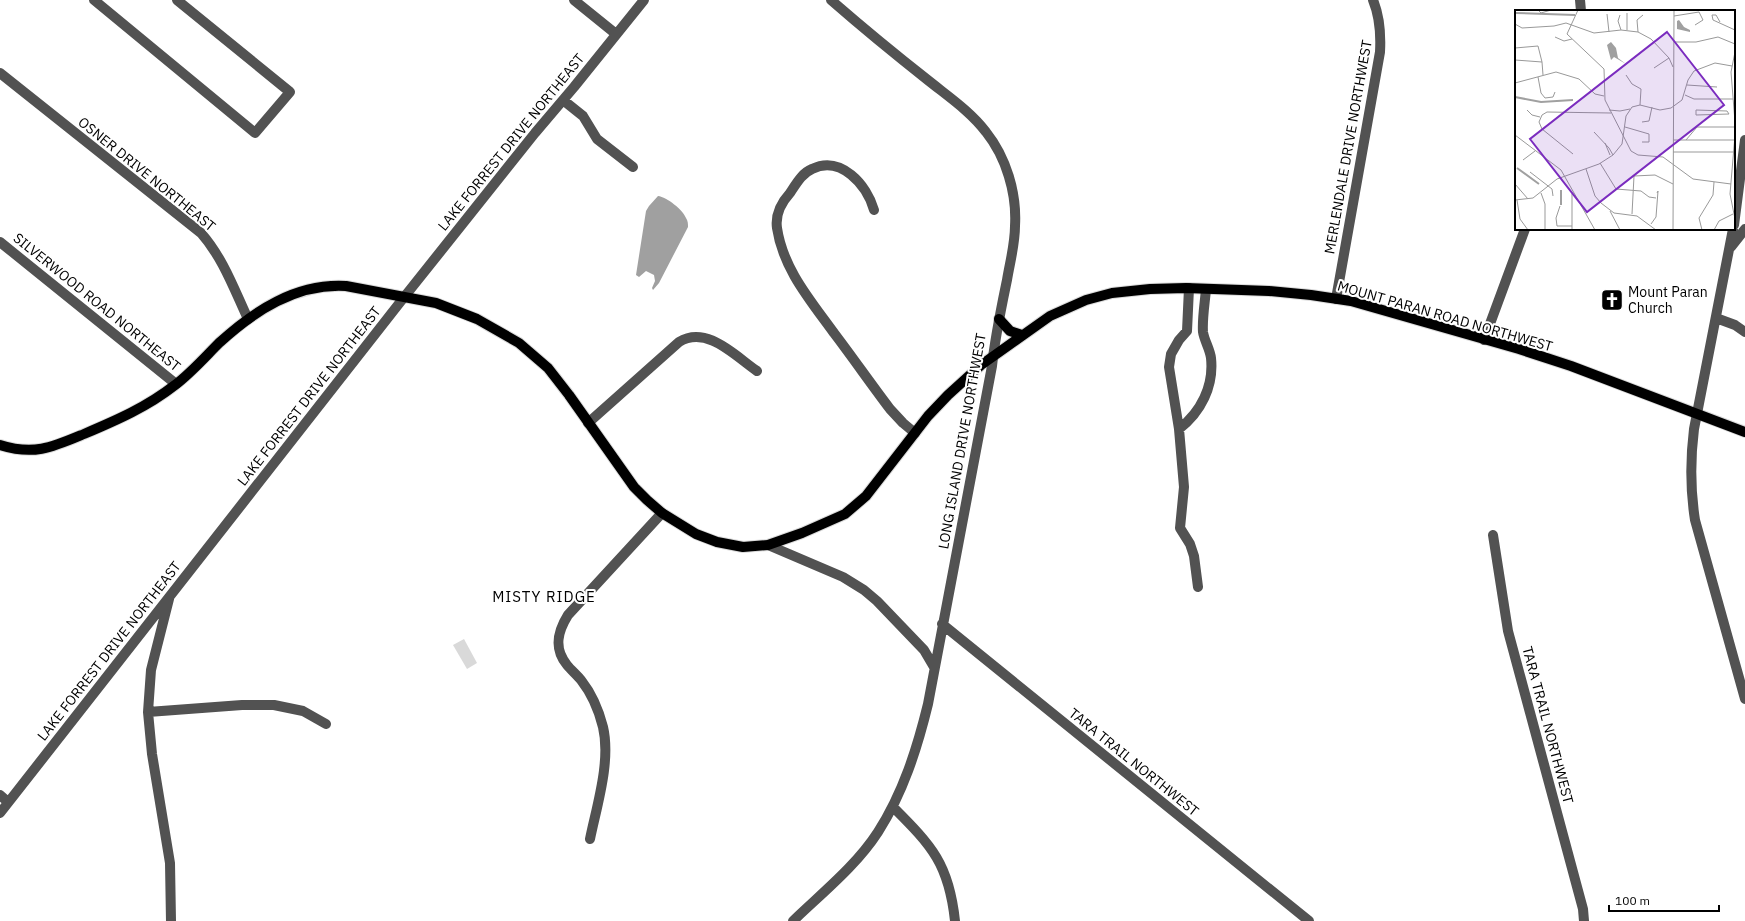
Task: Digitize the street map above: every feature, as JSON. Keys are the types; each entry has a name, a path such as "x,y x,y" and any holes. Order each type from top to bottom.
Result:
{"main road":[{"name":"MOUNT PARAN ROAD NORTHWEST","path":"0,445 23,451 41,450 56,446 133,413 176,384 221,342 248,319 265,308 283,298 321,287 346,286 436,303 477,320 519,343 548,368 634,487 662,513 696,534 717,542 743,547 768,545 802,533 845,514 866,496 915,433 948,395 993,356 1050,316 1086,300 1120,292 1150,289 1189,288 1269,291 1336,298 1393,313 1572,366 1745,432"},
{"path":"999,319 1010,331 1022,335"}],"street":[{"path":"94,0 256,133 290,92 177,0"},
{"path":"574,0 616,34"},
{"name":"LAKE FORREST DRIVE NORTHEAST","path":"0,813 405,296 535,133 644,0"},
{"name":"LONG ISLAND DRIVE NORTHWEST","path":"794,921 858,857 877,833 893,806 920,739 928,704 999,319 1014,246 1016,225 1012,188 1001,156 986,131 967,112 859,25 831,0"},
{"name":"MERLENDALE DRIVE NORTHWEST","path":"1336,298 1380,52 1381,35 1379,18 1373,0"},
{"path":"1580,0 1581,10"},
{"name":"OSNER DRIVE NORTHEAST","path":"0,73 201,233 221,259 248,319"},
{"path":"563,100 583,116 597,139 633,167"},
{"path":"1735,217 1745,140"},
{"path":"874,210 867,192 856,178 837,167 820,166 811,169 804,174 783,202 777,215 777,230 788,264 800,287 890,409 902,423 915,433"},
{"path":"1731,246 1745,229"},
{"path":"1484,340 1525,230"},
{"path":"1734,230 1696,414 1690,462 1691,492 1695,520 1745,699"},
{"name":"SILVERWOOD ROAD NORTHEAST","path":"0,242 176,384"},
{"path":"1189,288 1188,331 1179,340 1171,354 1169,367 1180,429 1184,487 1180,528 1190,544 1194,556 1198,587"},
{"path":"1180,429 1198,410 1210,383 1211,359 1204,332 1206,289"},
{"path":"1716,318 1734,325 1745,332"},
{"path":"1188,331 1204,332"},
{"path":"588,423 680,342 690,337 702,336 713,340 757,371"},
{"path":"590,839 604,762 603,729 598,711 591,696 581,680 561,657 558,646 558,636 568,615 662,513"},
{"name":"TARA TRAIL NORTHWEST","path":"1493,535 1508,631 1583,908 1584,921"},
{"path":"768,545 843,577 864,590 877,601 924,650 934,667"},
{"path":"170,595 151,670 148,712 152,754 170,863 171,921"},
{"name":"TARA TRAIL NORTHWEST","path":"942,624 1309,921"},
{"path":"148,712 242,705 274,705 303,711 326,724"},
{"path":"0,795 8,802"},
{"path":"893,806 922,835 940,861 948,881 955,921"}],"shaded area":[{"path":"658,196 670,201 682,211 687,220 688,227 659,283 653,290 652,288 655,281 654,275 646,271 639,277 636,275 646,211"},
{"path":"464,639 477,663 467,669 453,645"}],"place":[{"name":"Mount Paran Church","path":"1612,300"}],"district":[{"name":"MISTY RIDGE","path":"544,597"}]}
